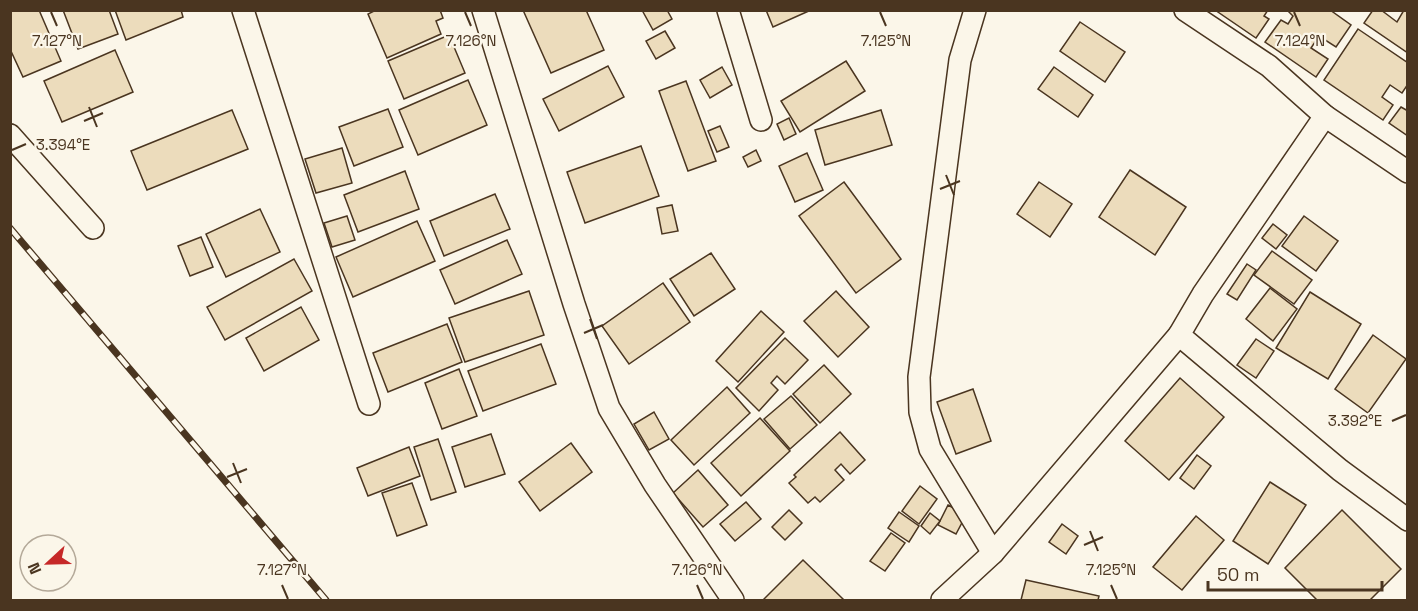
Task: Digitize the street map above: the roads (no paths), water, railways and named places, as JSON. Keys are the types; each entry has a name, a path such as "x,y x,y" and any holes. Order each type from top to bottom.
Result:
{"street":[{"path":"243,10 369,404"},
{"path":"483,10 570,293 609,408 655,484 732,600"},
{"path":"728,10 761,120"},
{"path":"975,10 960,60 919,377 920,412 930,449 993,553"},
{"path":"1185,10 1269,66 1325,116 1407,172"},
{"path":"942,600 993,553 1179,335 1209,284 1325,116"},
{"path":"10,135 93,228"},
{"path":"1179,335 1340,470 1407,520"}],"railway":[{"path":"10,228 326,600"}]}
